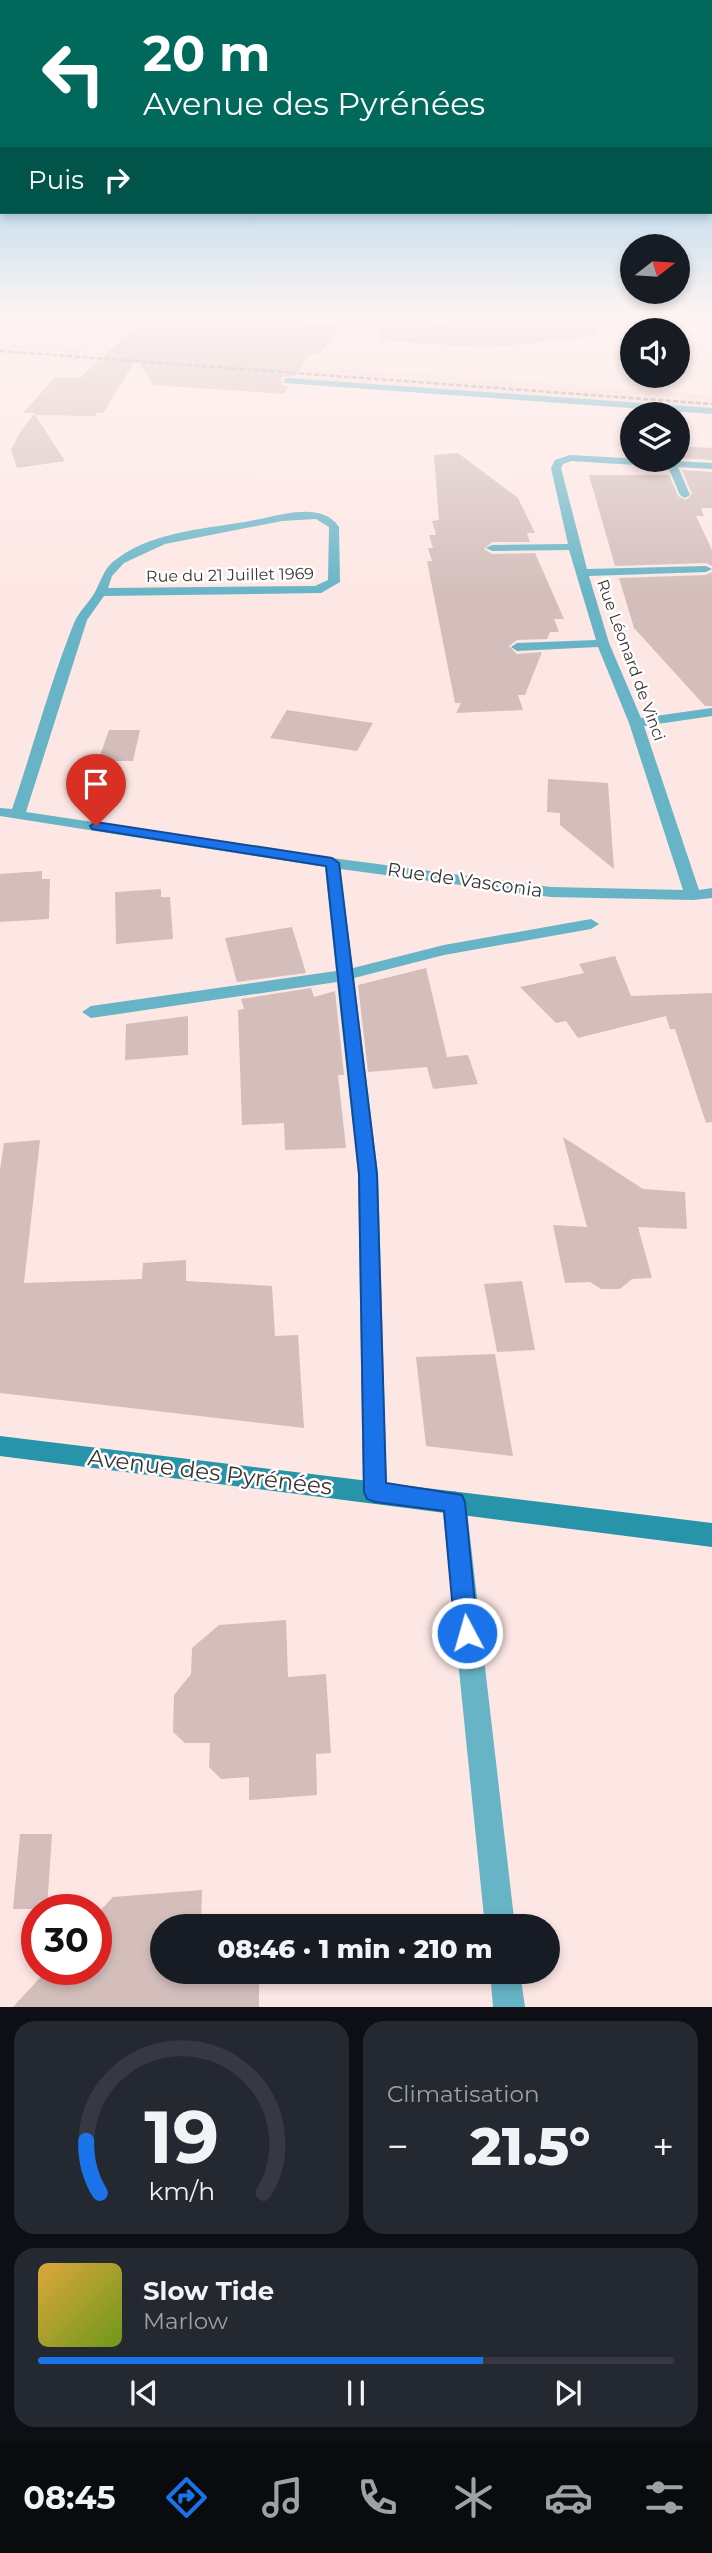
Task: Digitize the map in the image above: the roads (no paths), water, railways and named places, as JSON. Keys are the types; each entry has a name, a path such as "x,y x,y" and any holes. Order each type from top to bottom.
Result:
{"main road":[{"name":"Avenue des Pyrénées","path":"0,1446 712,1535"}],"street":[{"path":"679,409 712,411"},
{"name":"Rue Léonard de Vinci","path":"620,461 570,458 559,462 556,468 574,547 603,643 636,723 693,895"},
{"path":"690,465 712,467"},
{"path":"675,472 684,495"},
{"name":"Rue du 21 Juillet 1969","path":"18,814 81,620 101,592 104,578 116,564 141,549 172,539 298,516 323,518 334,527 334,582 317,590 101,592"},
{"path":"492,548 574,547"},
{"path":"581,573 706,569"},
{"path":"517,648 603,643"},
{"path":"636,723 712,712"},
{"name":"Rue de Vasconia","path":"0,812 332,863 551,892 693,895 712,893"},
{"path":"332,863 368,1174 375,1492"},
{"path":"91,1012 346,975 444,950 591,923"},
{"path":"454,1502 460,1580 499,1914"},
{"path":"506,1984 509,2007"}]}
